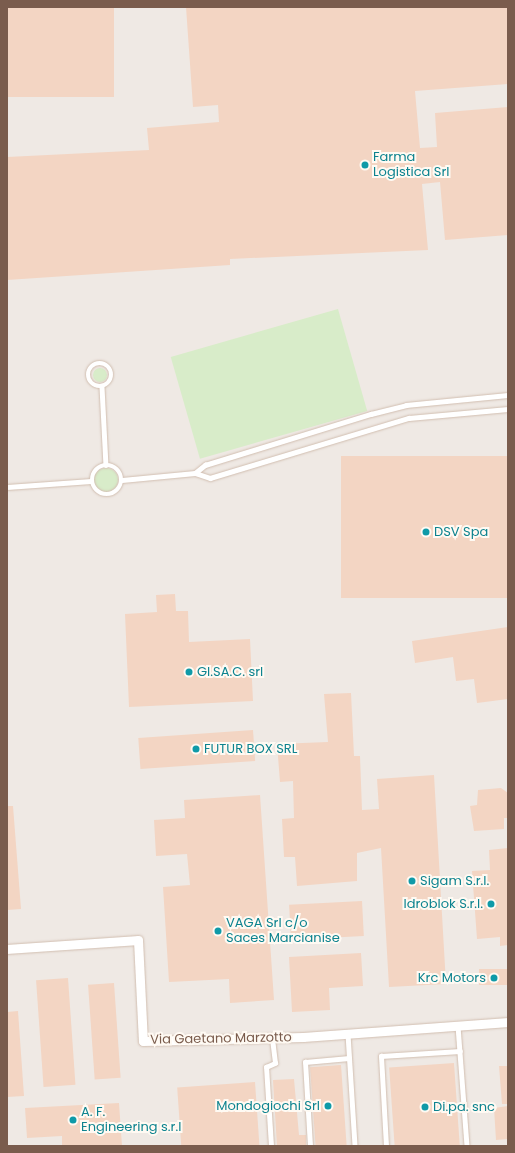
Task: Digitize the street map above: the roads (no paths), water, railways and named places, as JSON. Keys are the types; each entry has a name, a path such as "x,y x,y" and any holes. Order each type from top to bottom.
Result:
{"street":[{"name":"Via Gaetano Marzotto","path":"7,949 138,940 143,1041 272,1038 508,1022"}],"lane":[{"path":"101,363 108,366 112,376 109,383 102,387 94,385 89,375 93,365 101,363"},
{"path":"102,387 106,464"},
{"path":"195,473 205,465 371,414 406,406 508,395"},
{"path":"122,480 195,473 210,478 409,418 508,409"},
{"path":"91,481 99,494 110,495 119,490 122,480 119,470 106,464"},
{"path":"91,481 94,472 106,464"},
{"path":"7,487 91,481"},
{"path":"458,1026 467,1146"},
{"path":"348,1034 355,1146"},
{"path":"271,1146 266,1067 275,1063 272,1038"},
{"path":"386,1146 380,1056 460,1051"},
{"path":"310,1146 305,1062 349,1058"}],"place":[{"name":"Farma Logistica Srl","path":"365,165"},
{"name":"DSV Spa","path":"426,532"},
{"name":"GI.SA.C. srl","path":"189,672"},
{"name":"FUTUR BOX SRL","path":"196,749"},
{"name":"Sigam S.r.l.","path":"412,881"},
{"name":"Idroblok S.r.l.","path":"491,904"},
{"name":"VAGA Srl c/o Saces Marcianise","path":"218,931"},
{"name":"Krc Motors","path":"494,978"},
{"name":"Mondogiochi Srl","path":"328,1106"},
{"name":"Di.pa. snc","path":"425,1107"},
{"name":"A. F. Engineering s.r.l","path":"73,1120"}]}
